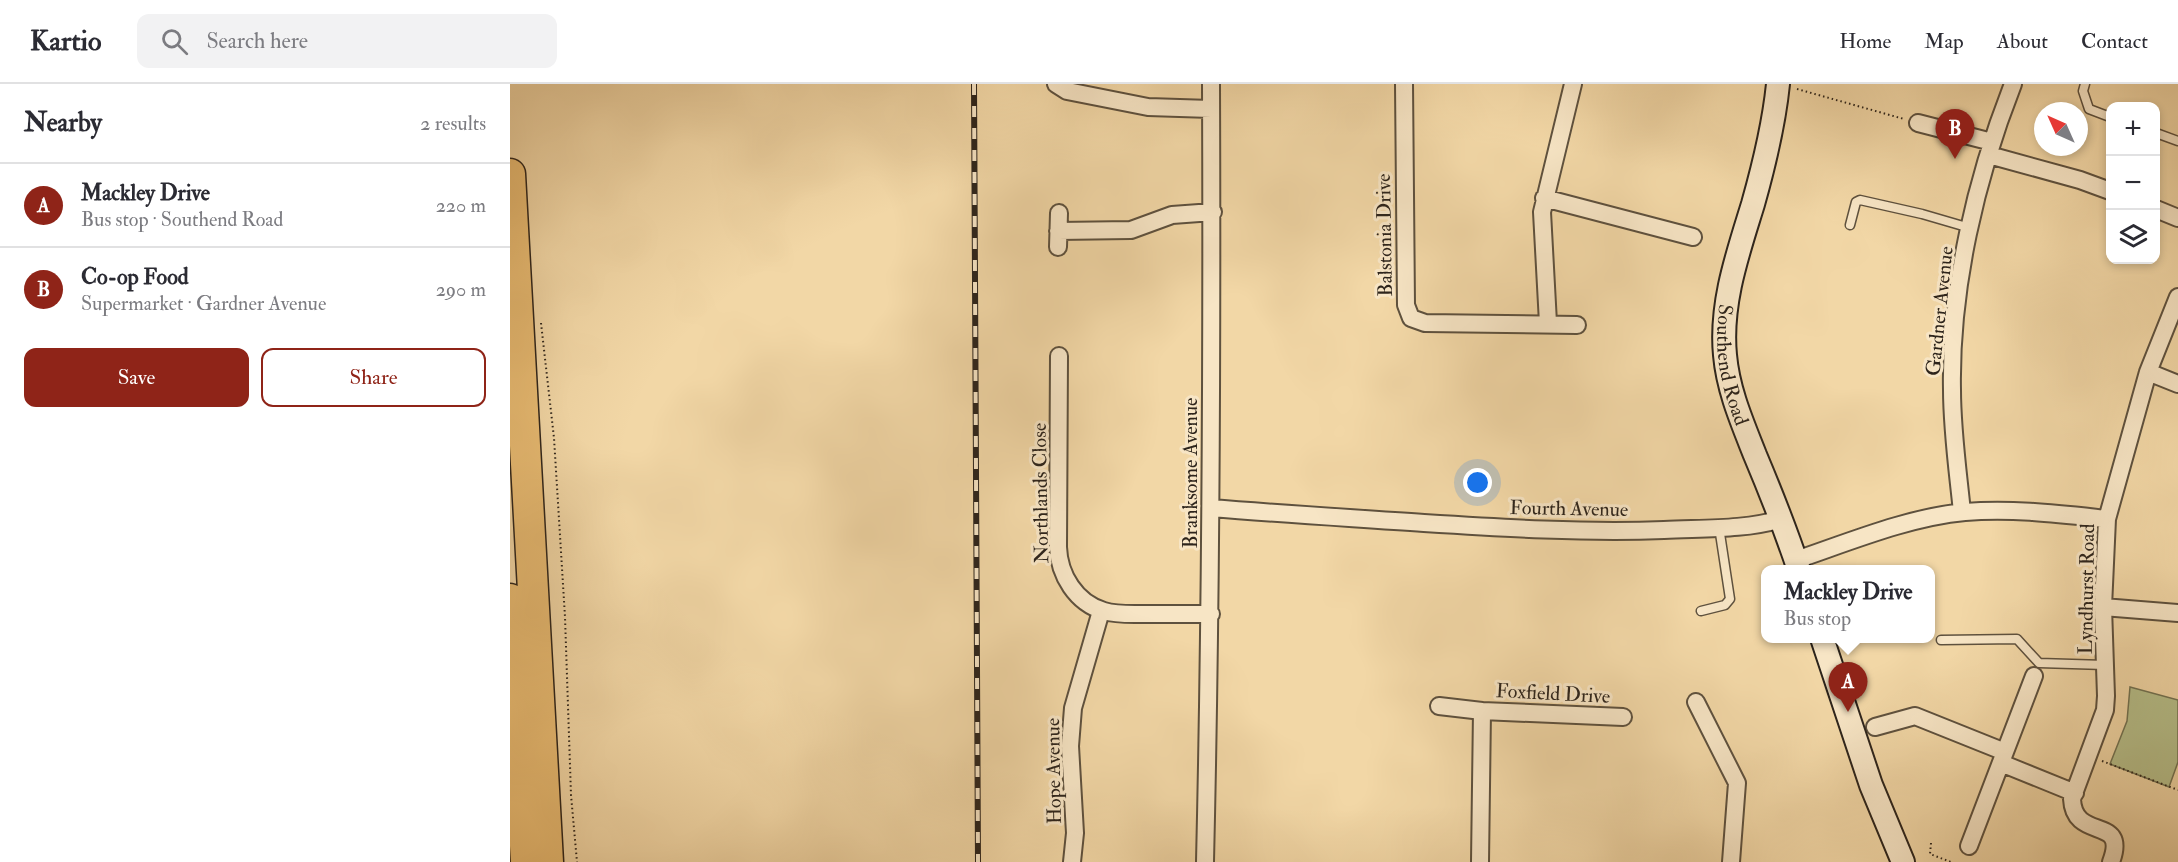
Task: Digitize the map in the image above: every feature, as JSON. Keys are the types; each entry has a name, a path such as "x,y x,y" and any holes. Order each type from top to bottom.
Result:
{"highway":[{"path":"510,174 548,862"},
{"path":"510,599 526,862"}],"street":[{"path":"1056,84 1067,91 1149,107 1211,109"},
{"name":"Branksome Avenue","path":"1204,862 1211,508 1213,212 1211,84"},
{"name":"Balstonia Drive","path":"1404,84 1407,313 1416,321 1425,323 1577,325"},
{"path":"1548,323 1542,212 1574,84"},
{"name":"Gardner Avenue","path":"1962,512 1952,391 1956,306 1963,255 1990,148 2013,84"},
{"name":"Southend Road","path":"1786,86 1736,257 1728,299 1725,356 1734,401 1798,565"},
{"path":"1918,123 2106,190"},
{"path":"1544,198 1694,237"},
{"path":"2158,210 2178,218"},
{"path":"1059,213 1058,239 1131,230 1172,215 1213,212"},
{"name":"Lyndhurst Road","path":"2075,793 2105,710 2103,607 2108,519 2148,372 2178,297"},
{"name":"Northlands Close","path":"1059,356 1059,563 1066,579 1081,598 1101,611"},
{"path":"2148,372 2178,384"},
{"name":"Fourth Avenue","path":"1211,508 1332,518 1548,530 1636,531 1764,524 1781,519"},
{"path":"1798,565 1909,524 1962,512 2016,510 2108,519"},
{"path":"2103,607 2178,613"},
{"path":"1101,611 1123,614 1210,614"},
{"name":"Hope Avenue","path":"1072,862 1075,833 1070,746 1073,708 1101,611"},
{"path":"1823,643 1870,785 1903,862"},
{"path":"1969,846 2034,676"},
{"path":"1696,702 1737,783 1731,862"},
{"name":"Foxfield Drive","path":"1439,706 1482,711 1623,717"},
{"name":"Foxfield Drive","path":"1480,862 1482,711"},
{"path":"1875,727 1915,716 2075,793 2073,807 2081,822 2108,832 2114,838 2116,844 2111,862"}],"lane":[{"path":"2085,84 2083,91 2089,109 2106,115"},
{"path":"2160,134 2178,141"},
{"path":"1850,225 1857,202 1860,200 1970,228"},
{"path":"1701,610 1725,605 1730,599 1719,527"},
{"path":"1941,640 2017,639 2039,663 2105,665"}],"path":[{"path":"1786,86 1918,123"},
{"path":"540,316 554,438 565,617 571,795 577,862"},
{"path":"2089,756 2178,790"},
{"path":"1930,843 1930,854 1951,862"}],"green space":[{"path":"2130,687 2178,700 2178,762 2169,787 2110,764 2127,721"}],"railway":[{"path":"974,84 978,862"}],"place":[{"name":"Co-op Food","path":"1955,159"},
{"name":"Mackley Drive","path":"1848,712"}]}
